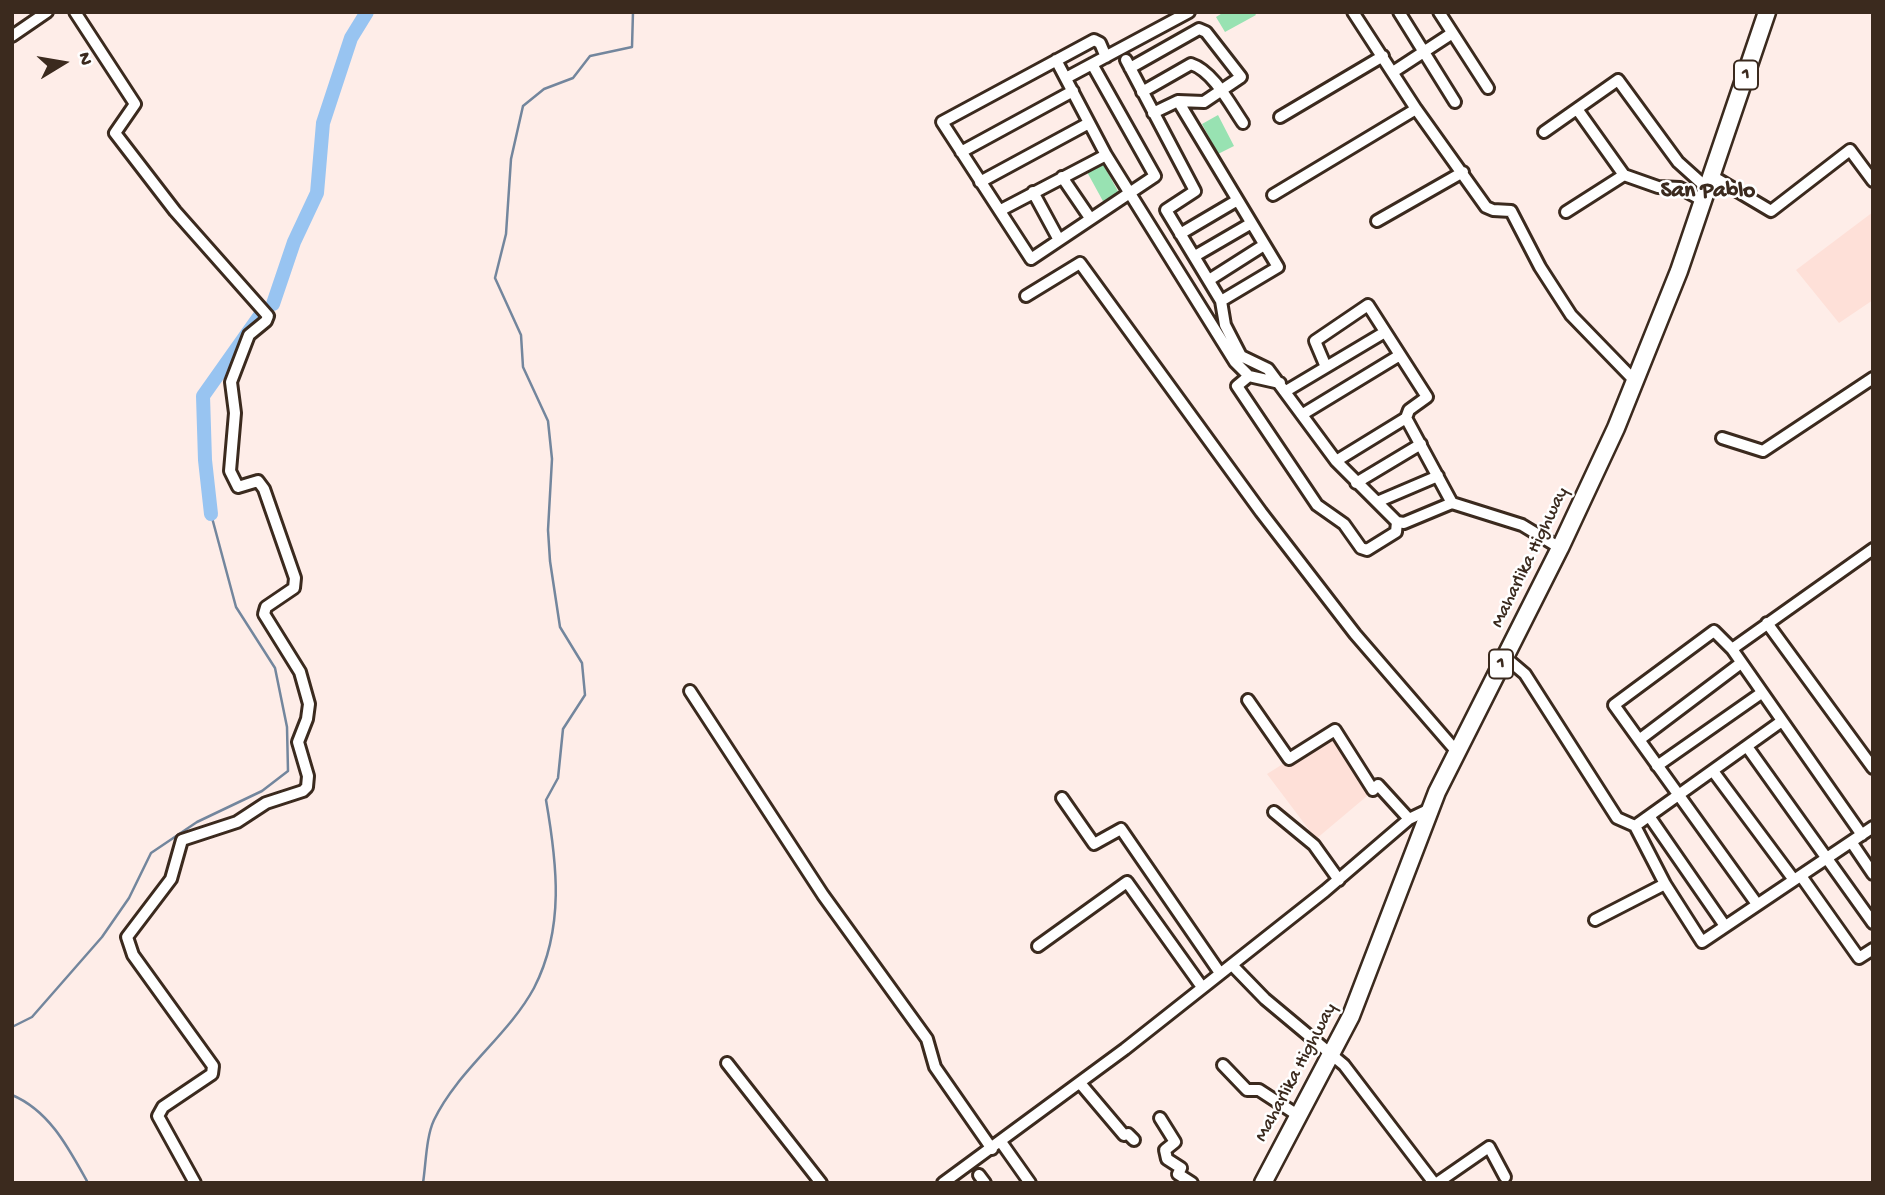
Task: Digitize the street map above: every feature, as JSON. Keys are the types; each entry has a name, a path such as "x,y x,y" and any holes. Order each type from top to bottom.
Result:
{"highway":[{"name":"Maharlika Highway","path":"1263,1183 1331,1056 1369,975 1430,809 1560,548 1635,381 1708,189 1767,12"}],"street":[{"path":"12,36 47,12"},
{"path":"75,12 135,104 115,133 175,211 267,313 267,321 249,335 231,382 235,414 230,471 238,486 258,481 264,489 295,578 294,588 266,607 264,614 300,672 309,704 307,719 298,743 308,776 307,787 266,803 237,822 182,840 178,845 171,879 127,937 133,955 213,1066 212,1074 163,1107 158,1116 195,1183"},
{"path":"1066,78 1189,12"},
{"path":"1353,12 1416,109 1486,207 1511,211 1571,315 1635,381"},
{"path":"1399,12 1455,102"},
{"path":"1438,12 1488,88"},
{"path":"1153,113 1178,101 1204,102 1241,77 1206,32 1199,29 1128,64 1153,113 1195,191 1166,210 1221,301 1225,325 1241,356 1268,369 1336,461 1356,483 1397,522 1404,523 1452,503 1522,525 1560,548"},
{"path":"1393,72 1451,34"},
{"path":"1092,64 1155,176 1031,259 942,122 1094,40 1100,43 1106,57"},
{"path":"1280,117 1382,56"},
{"path":"1056,60 1128,192 1235,362 1249,376 1283,387 1326,367 1385,332"},
{"path":"1142,92 1191,64 1198,66 1220,90 1243,123"},
{"path":"1544,132 1618,80 1678,162 1708,189"},
{"path":"961,152 1073,91"},
{"path":"1178,101 1278,267 1221,301"},
{"path":"1273,195 1416,109"},
{"path":"1577,110 1624,175 1658,187 1708,189 1771,211 1850,150 1873,181"},
{"path":"980,182 1089,122"},
{"path":"1001,210 1106,155"},
{"path":"1377,221 1463,172"},
{"path":"1566,212 1624,175"},
{"path":"1062,177 1090,218"},
{"path":"1033,192 1059,240"},
{"path":"1180,234 1236,201"},
{"path":"1195,256 1250,224"},
{"path":"1209,280 1264,245"},
{"path":"1026,296 1080,263 1261,512 1347,624 1457,752"},
{"path":"1326,367 1315,341 1368,305 1427,397 1409,410 1406,418 1336,461"},
{"path":"1303,414 1400,355"},
{"path":"1249,376 1237,386 1317,505 1348,528 1361,548 1367,550 1396,533 1397,522"},
{"path":"1722,438 1763,451 1873,378"},
{"path":"1406,418 1452,503"},
{"path":"1356,483 1421,444"},
{"path":"1377,502 1438,476"},
{"path":"1732,649 1873,549"},
{"path":"1767,623 1873,768"},
{"path":"1757,904 1614,705 1714,631 1732,649 1760,694 1861,835"},
{"path":"1505,657 1525,674 1616,818 1635,826 1665,884 1702,942 1873,827"},
{"path":"1639,740 1741,663"},
{"path":"690,691 824,895 927,1039 935,1067 1030,1183"},
{"path":"1657,766 1760,694"},
{"path":"1248,700 1289,759 1335,730 1373,790 1378,785 1409,818"},
{"path":"1635,826 1782,722"},
{"path":"1748,748 1873,923"},
{"path":"1713,771 1859,958 1873,949"},
{"path":"1062,799 1094,844 1121,829 1220,973"},
{"path":"943,1183 997,1146 1232,965 1339,880 1409,818 1430,809"},
{"path":"1275,812 1314,845 1339,880"},
{"path":"1649,816 1725,926"},
{"path":"1852,842 1873,874"},
{"path":"1038,946 1127,882 1202,987"},
{"path":"1595,920 1665,884"},
{"path":"1232,965 1265,999 1344,1065 1436,1183 1489,1147 1505,1177"},
{"path":"727,1063 821,1183"},
{"path":"1223,1065 1247,1090 1259,1090 1299,1116"},
{"path":"1080,1083 1124,1135 1128,1134 1134,1140"},
{"path":"1160,1118 1175,1142 1165,1150 1167,1159 1181,1168 1178,1174 1192,1183"}],"shaded area":[{"path":"1873,212 1873,300 1839,323 1796,270"},
{"path":"1335,731 1373,791 1316,839 1267,774"}],"green space":[{"path":"1224,12 1254,12 1256,15 1225,32 1216,17"},
{"path":"1218,115 1234,146 1218,154 1202,124"},
{"path":"1103,164 1120,195 1104,203 1087,172"}],"waterway":[{"path":"273,304 294,242 317,193 323,123 351,38 367,12"},
{"path":"423,1183 428,1142 434,1120 456,1085 511,1022 534,988 544,965 556,895 546,800 558,778 563,729 585,695 582,663 560,627 550,561 548,530 552,459 548,421 523,367 521,335 495,278 506,234 511,159 523,106 544,89 573,78 590,56 632,47 633,12"},
{"path":"211,514 205,460 203,396 261,314"},
{"path":"12,1027 32,1017 102,937 129,898 151,853 197,822 262,791 288,771 287,727 275,668 236,607 211,514"},
{"path":"12,1095 48,1121 66,1144 88,1183"}],"district":[{"name":"San Pablo","path":"1708,192"}]}
